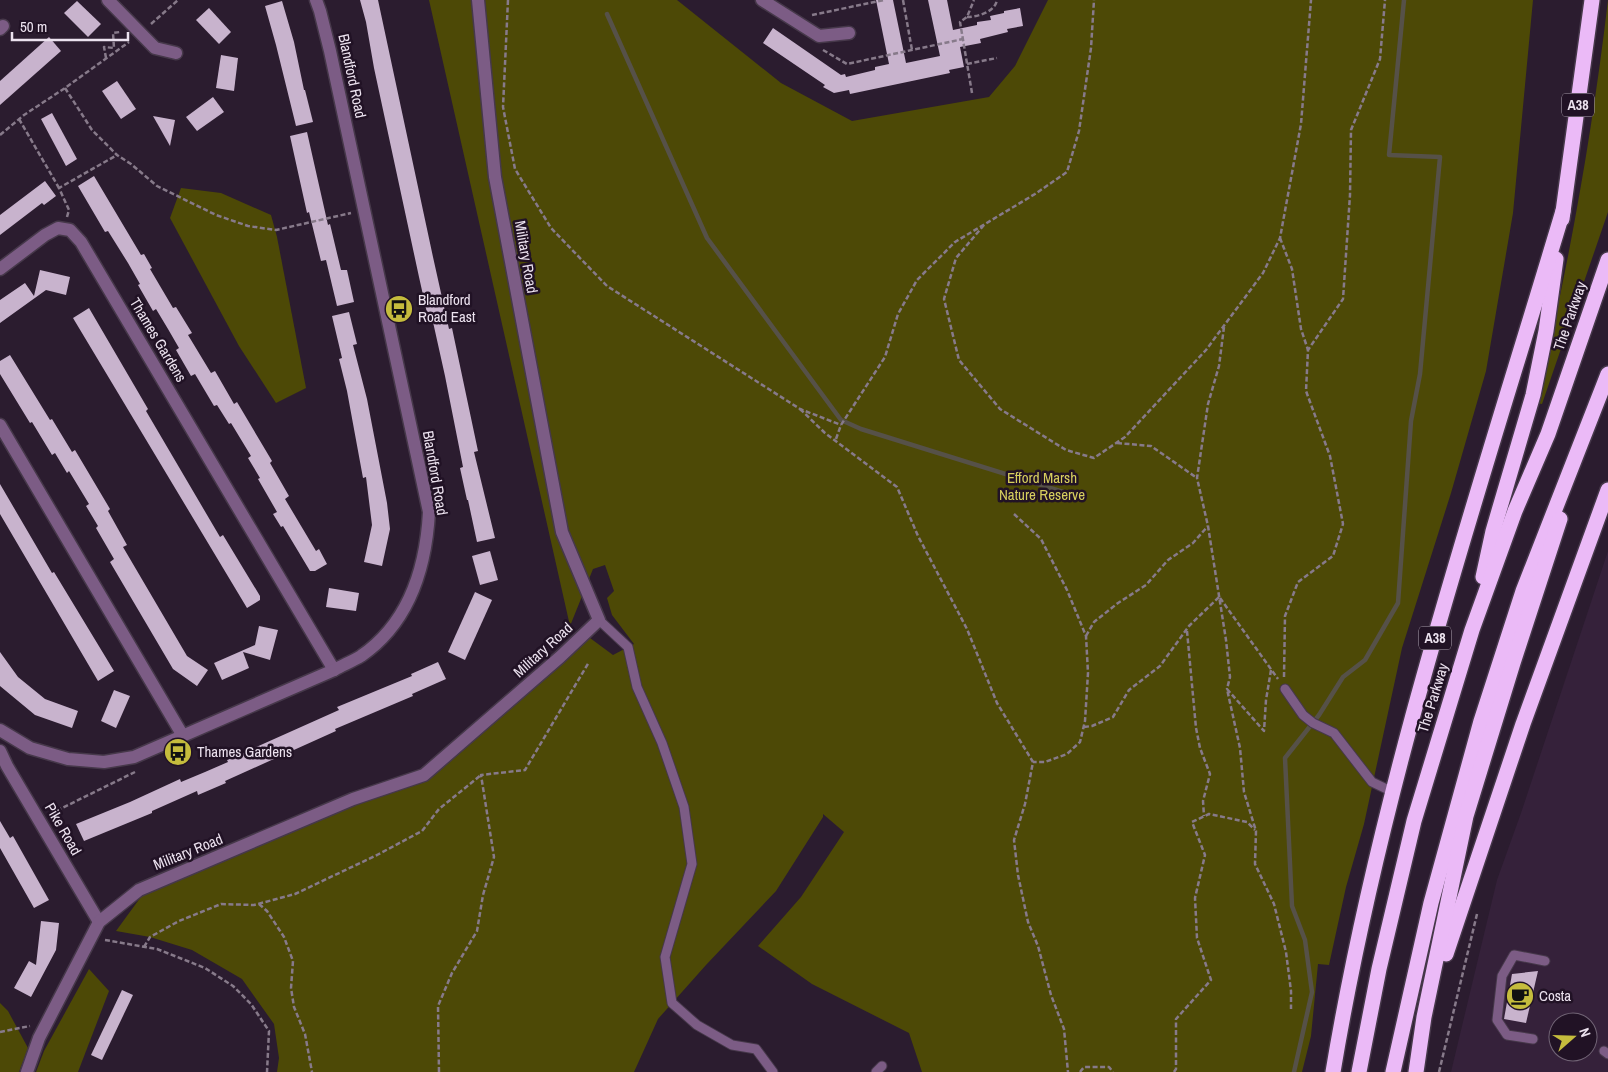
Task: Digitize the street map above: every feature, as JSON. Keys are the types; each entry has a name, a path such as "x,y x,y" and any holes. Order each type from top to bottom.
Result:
{"highway":[{"name":"A38","path":"1472,630 1492,531 1533,395 1546,331 1592,0"},
{"name":"A38","path":"1333,1072 1341,1024 1368,896 1393,792 1442,610 1563,211"},
{"name":"The Parkway","path":"1359,1072 1379,969 1414,821 1472,630 1515,511 1548,434 1608,260"},
{"path":"1393,1072 1431,903 1481,722 1523,591 1608,374"},
{"path":"1416,1072 1424,1017 1466,816 1512,663 1557,532 1576,455"},
{"path":"1424,1017 1523,724 1608,490"}],"street":[{"path":"108,0 142,27 155,48 176,53"},
{"name":"Blandford Road","path":"0,730 30,748 68,759 104,762 134,757 334,670 361,656 380,639 400,616 413,593 422,564 428,529 428,512 330,51 316,0"},
{"name":"Military Road","path":"27,1072 39,1038 99,922 139,890 353,799 424,775 560,657 599,620 562,532 496,176 478,0"},
{"path":"762,0 819,36 849,33"},
{"path":"0,269 45,235 58,228 63,229"},
{"name":"Thames Gardens","path":"63,229 70,230 81,242 334,670"},
{"path":"0,425 183,736"},
{"name":"Pike Road","path":"0,751 99,922"}],"lane":[{"path":"599,620 628,647 637,686 662,743 684,807 692,864 665,957 672,1003 697,1026 732,1045 756,1049 773,1072"},
{"path":"1285,689 1303,715 1334,733 1372,782 1393,792"},
{"path":"1533,1039 1507,1035 1497,1020 1502,976 1514,955 1546,961"}],"path":[{"path":"106,58 104,47 114,48 113,33 142,27 178,0"},
{"path":"508,0 504,107 515,169 551,228 607,286 800,408 842,425"},
{"path":"811,15 884,0"},
{"path":"903,0 912,50"},
{"path":"972,93 960,22 966,17 974,0"},
{"path":"966,17 975,17 984,13 995,6 997,0"},
{"path":"836,439 845,419 885,357 898,314 917,280 954,242 1035,194 1067,172 1079,131 1091,48 1094,0"},
{"path":"984,225 956,258 944,299 959,360 1000,409 1066,450 1094,458 1125,437 1200,356 1264,273 1280,238 1301,124 1311,0"},
{"path":"1308,350 1343,299 1350,195 1351,130 1380,59 1385,0"},
{"path":"819,36 816,46 847,64 963,39"},
{"path":"0,135 19,119 130,42"},
{"path":"967,64 997,58"},
{"path":"66,88 92,130 117,155 157,186 216,215 248,226 276,230 364,210"},
{"path":"19,119 59,188 69,210 63,229"},
{"path":"59,188 117,155"},
{"path":"1280,238 1292,269 1301,329 1308,350 1306,391 1330,456 1344,524 1333,556 1298,582 1285,616 1285,689"},
{"path":"1224,326 1219,366 1208,404 1198,478 1208,526 1226,640 1230,677 1227,689 1240,748 1244,792 1256,831 1256,864 1274,904 1286,952 1291,991 1291,1010"},
{"path":"800,408 825,433 836,439 897,487 918,536 967,629 997,703 1033,762 1025,804 1014,840 1018,875 1028,922 1038,946 1051,995 1064,1029 1068,1072"},
{"path":"1115,443 1151,446 1198,478"},
{"path":"1014,514 1041,539 1067,590 1086,636 1088,673 1084,726 1080,742 1067,754 1045,762 1033,762"},
{"path":"1086,636 1094,622 1118,603 1146,585 1168,560 1193,543 1208,526"},
{"path":"1219,597 1285,689"},
{"path":"1084,726 1092,726 1113,717 1129,690 1160,666 1187,629 1219,597"},
{"path":"1187,629 1196,728 1200,748 1210,774 1203,801 1204,816"},
{"path":"144,947 150,937 178,921 221,904 258,904 295,894 377,855 422,831 439,809 481,774 525,770 590,662"},
{"path":"1227,689 1264,731 1266,700 1271,670"},
{"path":"39,820 140,770 134,757"},
{"path":"440,1072 438,1006 452,973 477,931 483,895 494,857 481,774"},
{"path":"1174,1072 1176,1069 1176,1019 1211,980 1196,938 1195,898 1205,856 1192,822 1209,814 1247,822 1256,831"},
{"path":"258,904 267,910 284,937 293,961 291,988 294,1007 305,1034 312,1072"},
{"path":"99,922 104,940 157,949 205,968 233,986 251,1004 269,1031 268,1072"},
{"path":"0,1032 47,1022"},
{"path":"1080,1072 1084,1067 1109,1067 1114,1072"}],"shaded area":[{"path":"1608,551 1608,1072 1451,1072 1497,880"}],"green space":[{"name":"Efford Marsh Nature Reserve","path":"429,0 677,0 781,83 852,121 989,97 1015,66 1048,0 1533,0 1513,213 1486,371 1451,493 1402,648 1364,824 1346,887 1329,965 1318,964 1311,1036 1302,1072 922,1072 909,1033 812,984 758,946 801,897 844,832 823,814 823,817 776,891 658,1019 634,1072 277,1072 279,1058 274,1024 242,979 192,950 150,937 116,931 143,894 350,806 425,779 520,700 590,638 613,655 634,644 612,615 607,598 614,591 605,565 593,569 570,626"},
{"path":"1608,0 1608,212 1542,404 1536,403 1578,203 1602,51"},
{"path":"181,188 221,193 271,215 277,237 306,388 276,403 239,346 170,218"},
{"path":"89,969 109,991 78,1072 36,1072 44,1051"},
{"path":"0,1003 8,1011 28,1048 19,1072 0,1072"}],"building":[{"path":"360,0 378,0 449,329 452,328 478,451 474,452 495,538 477,542 460,468 463,467 445,376 433,322 429,322"},
{"path":"876,0 893,0 906,63 940,56 928,0 947,0 953,30 977,25 977,22 991,20 990,16 1020,8 1023,26 1007,29 1008,32 980,39 981,43 960,47 964,67 949,70 950,73 850,94 849,90 834,93 823,87 825,85 763,43 773,28 841,75 845,74 846,77 875,70 875,67 889,64"},
{"path":"77,1 101,24 88,37 64,13"},
{"path":"282,1 313,122 296,126 265,6"},
{"path":"209,8 231,32 219,44 196,20"},
{"path":"49,37 61,51 0,105 0,81"},
{"path":"221,55 238,58 234,91 216,88"},
{"path":"117,81 136,109 121,119 102,91"},
{"path":"213,97 224,112 197,131 186,117"},
{"path":"52,113 77,159 66,166 41,119"},
{"path":"153,116 175,120 170,146"},
{"path":"307,132 328,225 330,224 341,270 347,270 354,302 337,306 326,260 321,261 309,212 307,213 290,136"},
{"path":"94,176 141,255 144,254 152,268 150,269 173,308 176,307 192,333 188,335 211,373 215,371 234,404 237,402 272,461 270,463 289,496 285,499 316,551 319,549 327,564 315,571 310,571 283,526 281,527 273,514 277,512 248,458 251,456 231,423 229,424 217,405 214,406 195,374 191,376 176,350 179,348 168,329 156,309 153,311 128,263 108,231 105,232 78,186"},
{"path":"45,181 56,196 44,205 42,203 0,235 0,215"},
{"path":"40,270 70,277 66,295 46,290 0,323 0,300 25,283 34,296"},
{"path":"89,308 148,409 146,411 220,537 223,535 260,596 260,600 247,608 73,318"},
{"path":"349,312 357,344 353,345 367,399 387,503 390,529 382,566 364,562 372,525 366,477 363,478 347,391 339,359 342,358 332,316"},
{"path":"10,355 50,420 52,419 72,452 75,450 110,509 108,511 127,545 123,547 187,656 208,670 197,686 173,669 110,562 114,559 86,506 89,504 69,471 67,473 55,453 52,455 32,422 30,423 0,374 0,361"},
{"path":"0,484 52,573 54,572 114,671 98,681 0,514"},
{"path":"490,551 498,580 480,585 472,556"},
{"path":"329,588 359,593 356,611 326,607"},
{"path":"475,592 492,600 465,660 448,652"},
{"path":"259,626 278,630 270,660 243,652 249,668 222,680 214,663 255,645"},
{"path":"0,652 18,677 45,699 78,711 72,728 35,715 0,686"},
{"path":"438,662 446,679 412,694 413,696 335,729 336,731 225,781 226,783 198,795 197,791 152,811 152,813 84,841 76,824 180,779 181,782 228,762 227,760 339,710 337,707 412,676 411,674"},
{"path":"114,690 130,696 116,728 101,721"},
{"path":"0,821 10,838 13,836 49,900 34,908 0,848"},
{"path":"41,921 59,923 56,950 31,997 14,988 29,961 36,965"},
{"name":"Costa","path":"1538,971 1526,1023 1504,1019 1512,974"},
{"path":"122,990 133,995 102,1060 91,1055"}],"waterway":[{"path":"1294,1072 1312,992 1305,940 1292,906 1285,758 1319,715 1343,677 1365,660 1398,603 1411,421 1420,374 1440,157 1389,155 1404,0"},
{"path":"607,14 707,238 841,420 861,429 1073,495"}],"place":[{"name":"Blandford Road East","path":"399,309"},
{"name":"Thames Gardens","path":"178,752"},
{"name":"Costa","path":"1520,996"}]}
